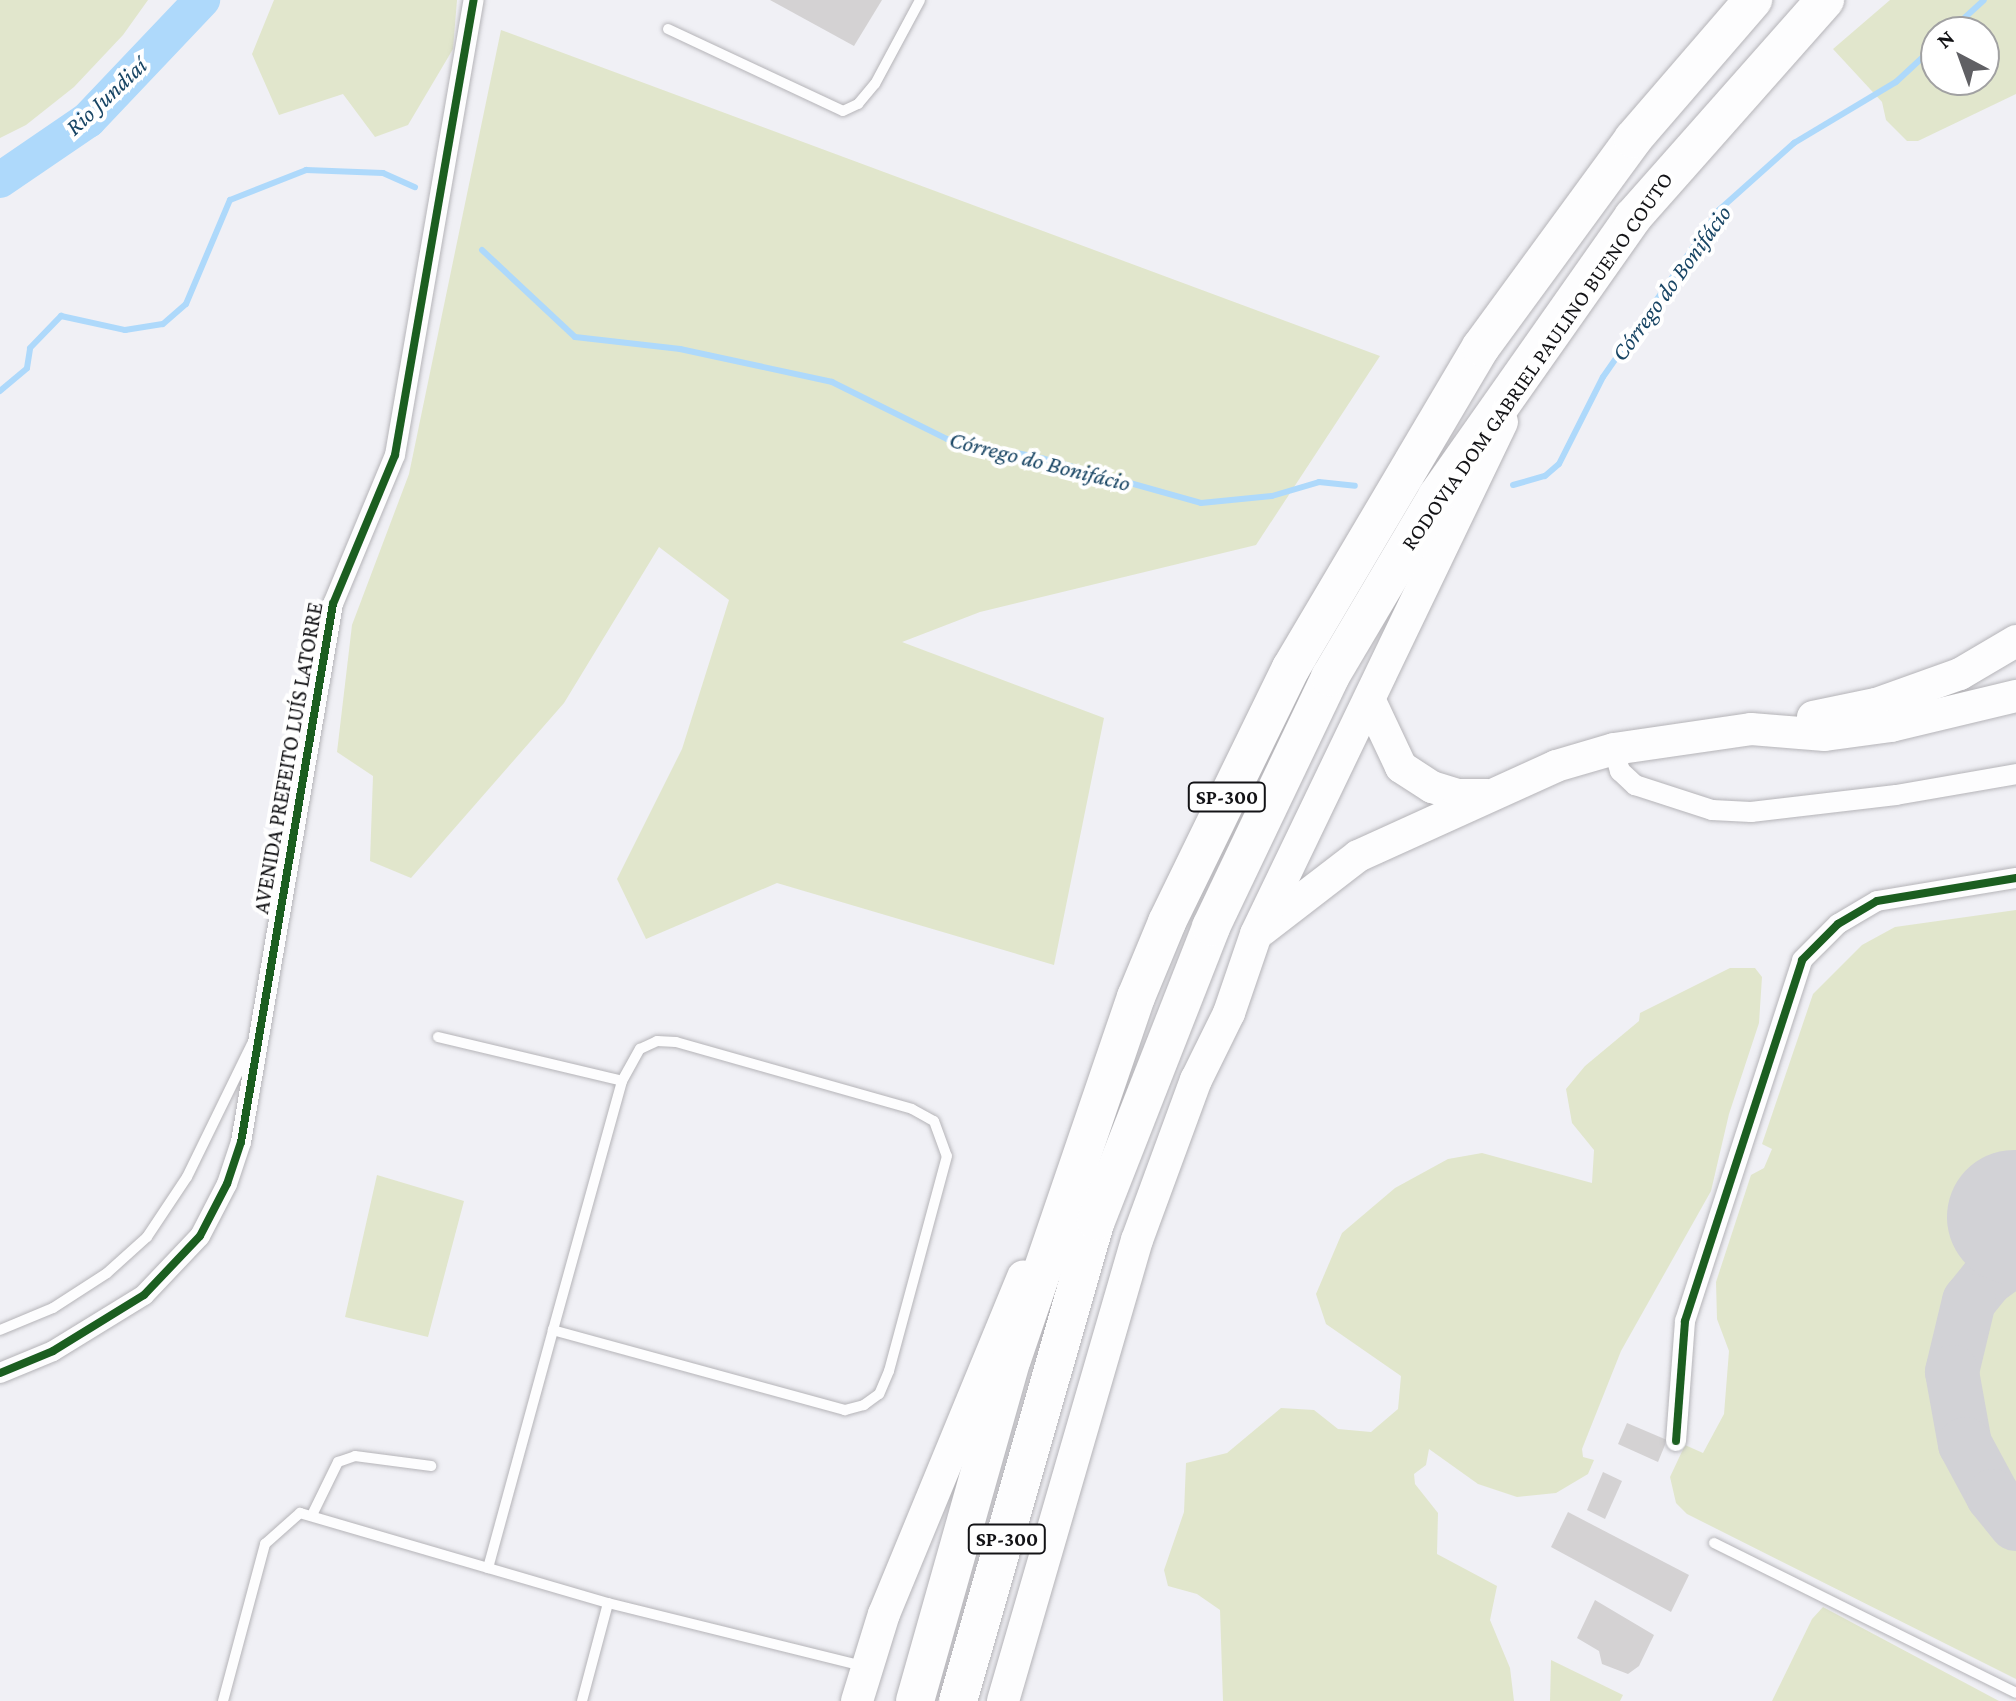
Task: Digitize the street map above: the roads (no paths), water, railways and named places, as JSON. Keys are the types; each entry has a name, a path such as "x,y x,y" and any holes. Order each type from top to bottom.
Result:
{"highway":[{"path":"1335,586 1464,346 1611,138 1723,0"},
{"name":"RODOVIA DOM GABRIEL PAULINO BUENO COUTO","path":"915,1701 1008,1373 1098,1103 1167,922 1335,586 1481,347 1633,139 1753,0"},
{"name":"RODOVIA DOM GABRIEL PAULINO BUENO COUTO","path":"958,1701 1096,1221 1211,927 1285,768 1375,598 1437,496 1633,217 1825,0"}],"main road":[{"path":"1003,1701 1137,1240 1256,934 1370,701 1520,380"},
{"path":"1256,934 1358,856 1556,766 1614,749 1751,729 1876,704 1960,674 2016,641"},
{"path":"1751,729 1825,735 1891,726 2016,696"},
{"path":"1370,701 1401,767 1432,787 1459,795 1487,795"},
{"path":"857,1701 866,1667 942,1469 1098,1103"}],"street":[{"name":"AVENIDA PREFEITO LUÍS LATORRE","path":"0,1373 113,1318 174,1269 200,1236 222,1197 241,1142 333,604 395,455 474,0"},
{"path":"1614,749 1620,771 1635,785 1712,810 1751,812 1896,795 2016,774"},
{"path":"1676,1441 1685,1321 1802,960 1838,924 1877,901 2016,878"}],"lane":[{"path":"668,29 843,111 858,104 875,84 920,0"},
{"path":"0,1330 53,1308 107,1273 147,1237 187,1177 261,1028"},
{"path":"438,1037 622,1081"},
{"path":"488,1568 553,1330 622,1081 640,1049 657,1041 676,1042 912,1109 934,1121 947,1156 889,1371 879,1394 845,1410 553,1330"},
{"path":"313,1513 338,1462 355,1456 431,1466"},
{"path":"223,1701 265,1544 289,1520 313,1513 608,1603 866,1667"},
{"path":"1714,1543 2016,1693"},
{"path":"582,1701 608,1603"}],"waterway":[{"name":"Rio Jundiaí","path":"0,180 88,120 202,0"},
{"name":"Córrego do Bonifácio","path":"1966,16 1984,0"},
{"name":"Córrego do Bonifácio","path":"1513,485 1545,476 1559,464 1603,377 1719,210 1794,143 1896,82 1920,60"},
{"name":"Córrego do Bonifácio","path":"0,391 27,368 30,348 61,316 125,330 163,324 186,304 230,200 306,170 383,173 415,187"},
{"name":"Córrego do Bonifácio","path":"482,250 575,337 680,349 832,382 947,439 1041,458 1201,503 1272,496 1319,482 1355,486"}]}
